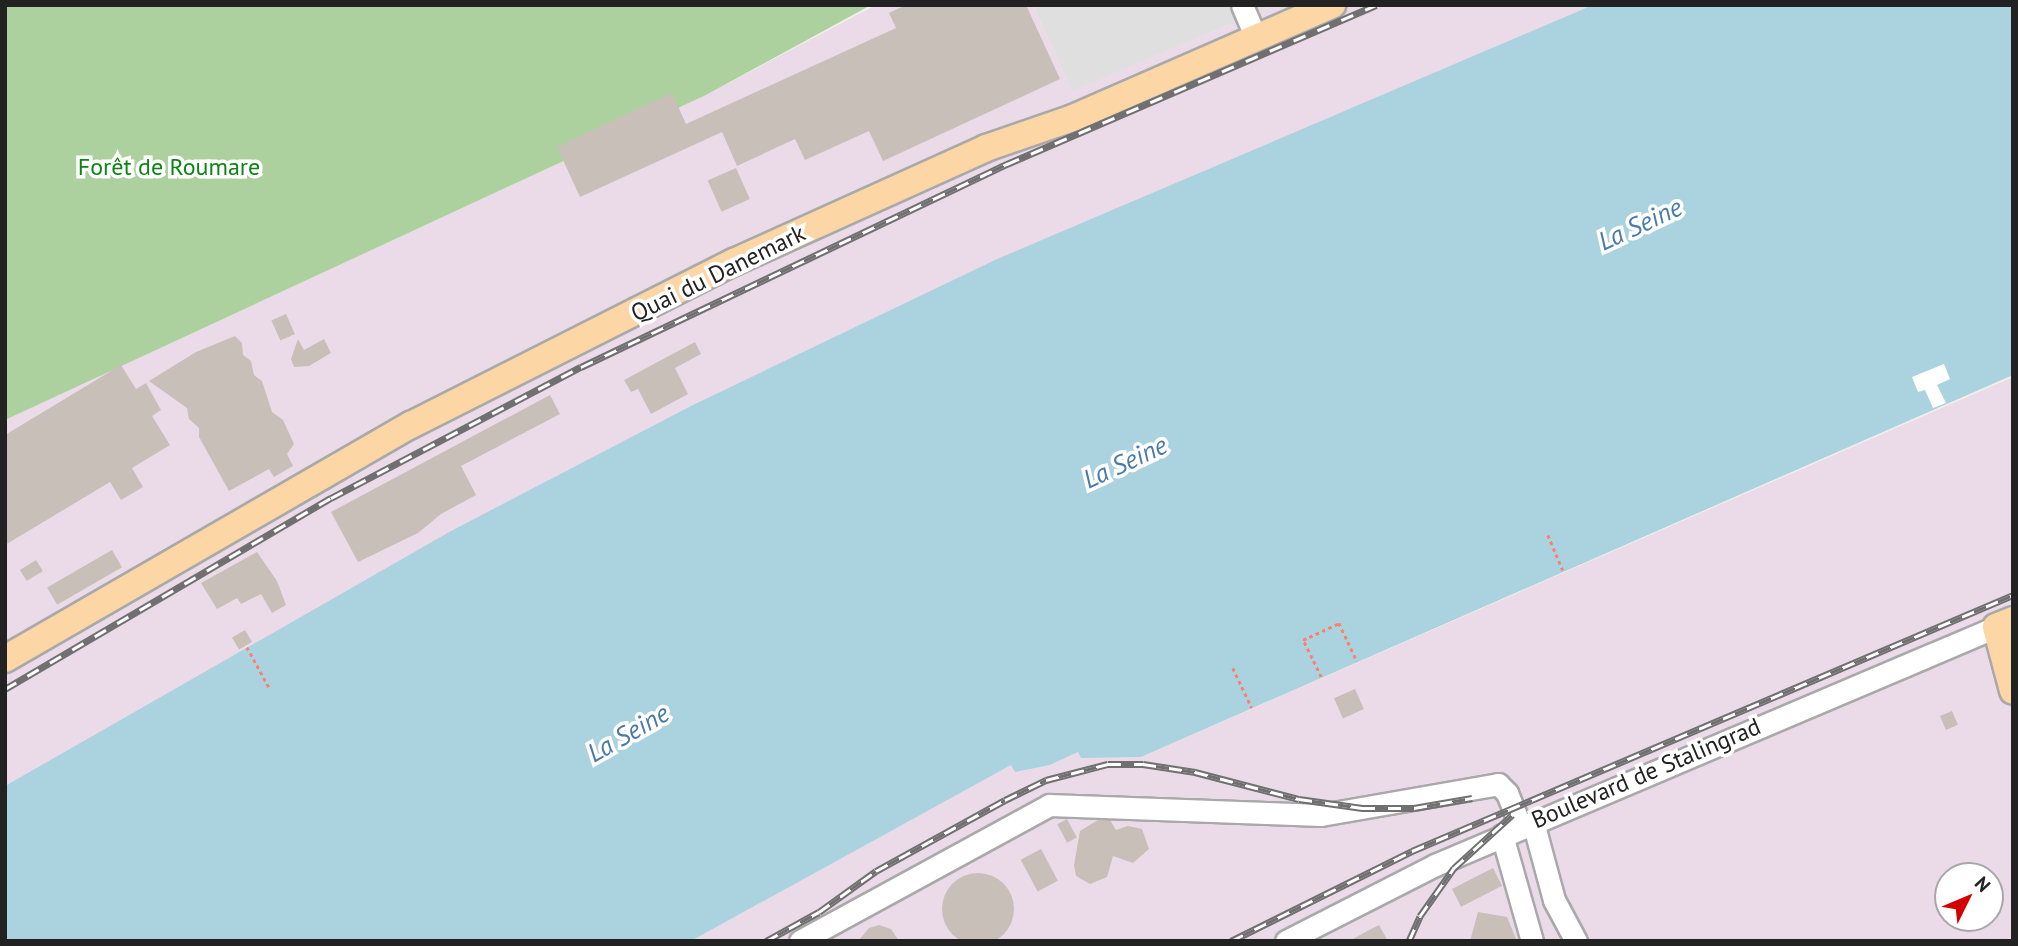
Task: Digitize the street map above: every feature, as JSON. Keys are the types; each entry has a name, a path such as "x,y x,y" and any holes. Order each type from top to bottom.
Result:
{"main road":[{"name":"Quai du Danemark","path":"5,659 125,587 401,431 734,262 986,148 1073,118 1332,5"},
{"path":"2004,624 2013,691"}],"street":[{"path":"1242,5 1256,38"},
{"name":"Boulevard de Stalingrad","path":"1286,941 1323,932 1519,828 2004,624"},
{"path":"800,941 1049,804 1321,815 1498,785 1507,793 1519,828 1576,941"},
{"path":"1519,828 1532,941"}],"path":[{"path":"1548,535 1563,570"},
{"path":"1321,677 1303,640 1339,623 1357,661"},
{"path":"247,648 270,690"},
{"path":"1233,668 1252,708"}],"shaded area":[{"path":"876,5 1033,5 1072,91 1275,5 1642,5 5,864 5,420 706,95"},
{"path":"1033,5 1275,5 1072,92"},
{"path":"2013,377 2013,941 691,941 1012,764 1015,771 1050,765 1078,752 1141,757"}],"green space":[{"name":"Forêt de Roumare","path":"5,5 871,5 706,95 5,420"}],"water":[{"name":"La Seine","path":"1593,5 2013,5 2013,375 1141,757 1081,758 1078,752 1050,765 1015,772 1011,765 691,941 5,941 5,786 451,531 693,405 995,260"}],"pier":[{"path":"1944,364 1950,379 1937,385 1946,403 1933,408 1925,390 1918,392 1912,377"}],"building":[{"path":"906,5 1026,5 1060,79 883,161 869,131 805,160 795,139 737,166 722,132 580,197 557,147 672,93 686,124 896,28 889,13"},
{"path":"736,168 750,199 722,212 708,181"},
{"path":"286,314 295,334 280,341 271,321"},
{"path":"235,336 242,343 243,355 251,361 254,375 262,381 272,412 283,420 294,444 287,454 293,466 274,477 269,469 229,491 199,437 199,428 189,419 187,408 149,381 196,352"},
{"path":"298,339 304,350 324,339 331,353 309,366 294,367 291,359"},
{"path":"695,342 701,354 675,368 688,394 651,414 638,389 631,392 624,380"},
{"path":"121,365 136,389 146,383 161,410 152,416 170,445 132,468 143,487 121,500 110,482 5,545 5,435"},
{"path":"550,395 560,414 461,466 476,495 441,514 418,533 358,562 331,512"},
{"path":"112,550 122,567 57,605 47,588"},
{"path":"257,552 277,581 286,605 272,613 261,594 241,604 237,598 217,609 201,583"},
{"path":"36,560 43,571 27,581 20,570"},
{"path":"245,630 252,642 239,650 232,638"},
{"path":"1355,689 1364,709 1343,718 1334,698"},
{"path":"1952,711 1958,725 1946,730 1940,716"},
{"path":"1067,819 1077,838 1067,843 1057,824"},
{"path":"1098,820 1110,820 1116,830 1128,826 1142,829 1149,849 1133,863 1113,856 1107,877 1090,884 1076,876 1074,865 1080,831"},
{"path":"1041,849 1058,881 1038,892 1021,860"},
{"path":"1493,868 1502,886 1461,907 1452,889"},
{"path":"978,873 998,879 1008,889 1014,909 1008,929 998,939 978,945 958,939 948,929 942,909 948,889 958,879"},
{"path":"1478,912 1507,917 1517,941 1470,941"},
{"path":"879,925 891,929 899,941 858,941 869,928"},
{"path":"1379,925 1388,941 1349,941 1373,928"}],"railway":[{"path":"5,689 331,498 581,367 1007,164 1376,5"},
{"path":"1231,941 1412,851 2013,595"},
{"path":"766,941 819,912 876,871 1005,800 1046,780 1108,764 1143,764 1195,772 1299,799 1362,808 1414,808 1472,798"},
{"path":"1409,941 1420,916 1454,868 1512,815"}]}
